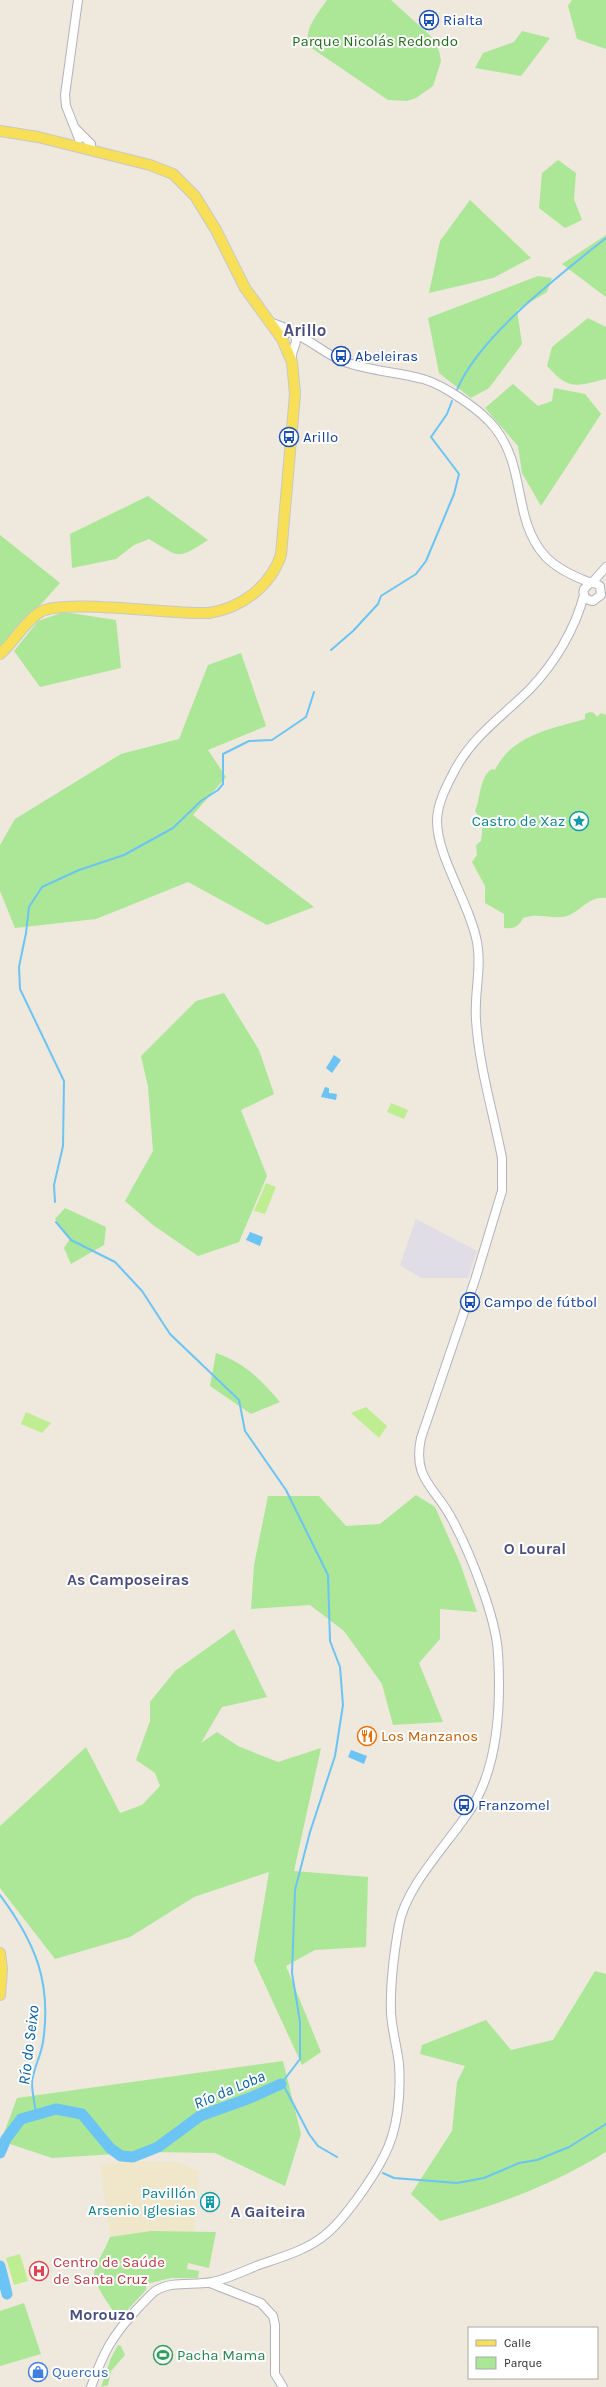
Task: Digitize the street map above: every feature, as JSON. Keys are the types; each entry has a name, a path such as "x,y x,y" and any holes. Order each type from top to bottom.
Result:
{"main road":[{"path":"0,131 81,142 90,150 160,168 181,181 200,204 245,288 283,341 292,362 295,394 284,535 277,566 264,584 240,604 225,611 208,613 76,607 49,608 40,612 33,618 0,654"},
{"path":"0,1954 2,1975 0,1995"}],"street":[{"path":"78,0 65,95 70,118 81,142"},
{"path":"268,322 346,362 424,379 443,388 483,416 494,428 508,449 517,473 527,528 535,542 546,557 570,576 587,600 606,601"},
{"path":"292,333 287,332 283,341 316,346"},
{"path":"292,333 296,343"},
{"path":"292,362 291,351 296,343"},
{"path":"91,2387 110,2341 116,2331 149,2296 169,2285 210,2283 293,2252 324,2236 339,2222 386,2153 392,2135 400,2090 399,2062 391,2015 391,1996 402,1913 413,1890 473,1805 488,1769 498,1718 499,1696 495,1631 458,1531 450,1514 424,1478 418,1460 421,1438 475,1280 502,1191 503,1176 502,1158 476,1019 479,973 477,944 439,839 436,819 444,793 466,753 488,727 543,676 553,661 579,613 585,586 591,583 605,568"},
{"path":"579,613 601,595 603,590 605,568"},
{"path":"570,576 591,583 603,590"},
{"path":"210,2283 261,2303 273,2316 275,2325 275,2374 283,2387"}],"shaded area":[{"path":"416,1219 477,1251 468,1278 421,1278 400,1265"},
{"path":"138,2161 178,2162 199,2171 194,2231 151,2231 110,2237 100,2164"}],"green space":[{"name":"Parque Nicolás Redondo","path":"327,0 391,0 433,38 439,51 441,61 433,86 416,98 407,101 388,100 310,47 308,41 309,28"},
{"path":"572,0 606,0 606,49 577,39 568,6"},
{"path":"522,31 550,38 521,76 475,68 483,53 514,42"},
{"path":"558,160 576,173 574,199 582,220 565,228 539,208 542,173"},
{"path":"470,200 531,258 493,278 429,293 440,241"},
{"path":"606,235 606,297 562,264"},
{"path":"538,276 552,278 547,292 517,310 522,344 489,388 471,398 439,373 428,318"},
{"path":"588,318 606,327 606,379 580,385 568,383 562,380 547,366 552,347"},
{"path":"513,384 538,406 552,401 554,388 585,394 601,414 541,506 522,473 518,446 485,408"},
{"path":"148,496 208,540 190,551 183,554 178,554 167,550 149,539 134,545 116,559 72,568 70,534"},
{"path":"0,535 60,583 0,650"},
{"path":"64,612 116,620 121,668 40,687 14,651 38,621"},
{"path":"241,653 266,726 208,750 226,777 193,815 314,907 267,925 188,882 96,919 15,928 0,891 0,845 15,819 121,754 179,739 208,665"},
{"path":"590,712 594,713 597,717 601,713 606,715 606,898 594,899 567,916 529,916 523,918 520,924 515,927 504,928 504,914 485,903 485,886 472,862 477,855 476,845 481,841 482,836 480,818 475,811 482,782 492,769 495,770 502,758 522,741 546,730 585,719 585,714"},
{"path":"224,993 259,1050 274,1094 241,1110 267,1176 239,1242 198,1256 153,1225 125,1201 153,1151 148,1087 141,1056 196,1001"},
{"path":"391,1103 408,1110 404,1119 387,1112"},
{"path":"266,1183 276,1187 265,1214 254,1211"},
{"path":"65,1208 106,1227 104,1245 71,1264 64,1248 70,1239 55,1219"},
{"path":"216,1353 244,1367 266,1386 280,1402 251,1414 210,1386"},
{"path":"366,1407 387,1426 379,1438 351,1413"},
{"path":"26,1412 51,1423 42,1433 21,1424"},
{"path":"416,1495 435,1507 460,1563 477,1612 440,1609 440,1639 419,1663 443,1722 393,1725 382,1684 344,1631 310,1605 251,1609 254,1565 268,1496 319,1496 346,1526 380,1524"},
{"path":"234,1629 267,1697 222,1707 201,1743 217,1732 238,1746 278,1762 321,1748 294,1871 368,1877 366,1947 315,1950 286,1966 321,2052 302,2065 254,1961 269,1872 194,1897 130,1937 55,1959 0,1888 0,1826 86,1747 120,1813 142,1805 160,1786 155,1773 136,1760 150,1721 150,1702 175,1671"},
{"path":"595,1971 606,1974 606,2152 546,2184 484,2208 440,2221 411,2194 452,2131 457,2082 465,2066 420,2054 422,2045 486,2020 511,2050 553,2040"},
{"path":"283,2061 301,2134 285,2186 215,2153 147,2152 52,2158 1,2141 17,2098"},
{"path":"151,2231 216,2232 209,2268 188,2263 187,2269 199,2271 198,2278 171,2278 146,2284 146,2290 119,2319 99,2287 94,2274 95,2269 110,2237"},
{"path":"20,2254 28,2281 14,2285 6,2258"},
{"path":"24,2303 41,2354 0,2366 0,2311"},
{"path":"118,2345 121,2346 125,2355 111,2371 108,2385 101,2387 111,2358"}],"water":[{"path":"334,1055 341,1060 332,1073 326,1068"},
{"path":"325,1087 329,1088 329,1093 337,1094 336,1100 321,1097"},
{"path":"250,1232 263,1237 260,1246 246,1240"},
{"path":"351,1750 367,1756 364,1764 348,1757"}],"waterway":[{"path":"457,390 468,370 483,349 502,328 545,288 606,238"},
{"path":"331,650 353,631 378,604 381,596 416,574 426,561 454,494 459,474 431,437 447,414 452,401"},
{"path":"55,1202 54,1185 63,1146 64,1081 20,989 19,967 26,933 29,907 42,887 79,870 124,855 173,828 201,801 218,790 223,784 223,754 249,741 272,740 306,717 314,692"},
{"path":"56,1222 71,1240 115,1262 142,1291 170,1334 239,1400 245,1431 286,1490 328,1575 330,1641 340,1667 343,1705 335,1756 310,1832 295,1890 292,1973 300,2022 300,2059 281,2084 285,2088 309,2134 318,2146 337,2157"},
{"name":"Río do Seixo","path":"0,1895 23,1929 38,1964 43,1982 45,2000 43,2042 32,2083 36,2114"},
{"name":"Río da Loba","path":"0,2153 6,2139 21,2119 56,2109 82,2114 110,2148 121,2156 133,2157 158,2147 200,2116 250,2098 281,2084"},
{"name":"Río da Loba","path":"383,2173 394,2178 457,2183 484,2178 519,2163 537,2160 569,2147 606,2124"},
{"name":"Río da Loba","path":"0,2266 7,2294"}],"place":[{"name":"Rialta","path":"429,20"},
{"name":"Abeleiras","path":"341,356"},
{"name":"Arillo","path":"289,437"},
{"name":"Castro de Xaz","path":"579,821"},
{"name":"Campo de fútbol","path":"470,1302"},
{"name":"Los Manzanos","path":"367,1736"},
{"name":"Franzomel","path":"464,1805"},
{"name":"Pavillón Arsenio Iglesias","path":"210,2202"},
{"name":"Centro de Saúde de Santa Cruz","path":"39,2271"},
{"name":"Pacha Mama","path":"163,2355"},
{"name":"Quercus","path":"38,2372"}],"district":[{"name":"Arillo","path":"305,330"},
{"name":"O Loural","path":"535,1548"},
{"name":"As Camposeiras","path":"128,1579"},
{"name":"A Gaiteira","path":"268,2211"},
{"name":"Morouzo","path":"102,2314"}]}
